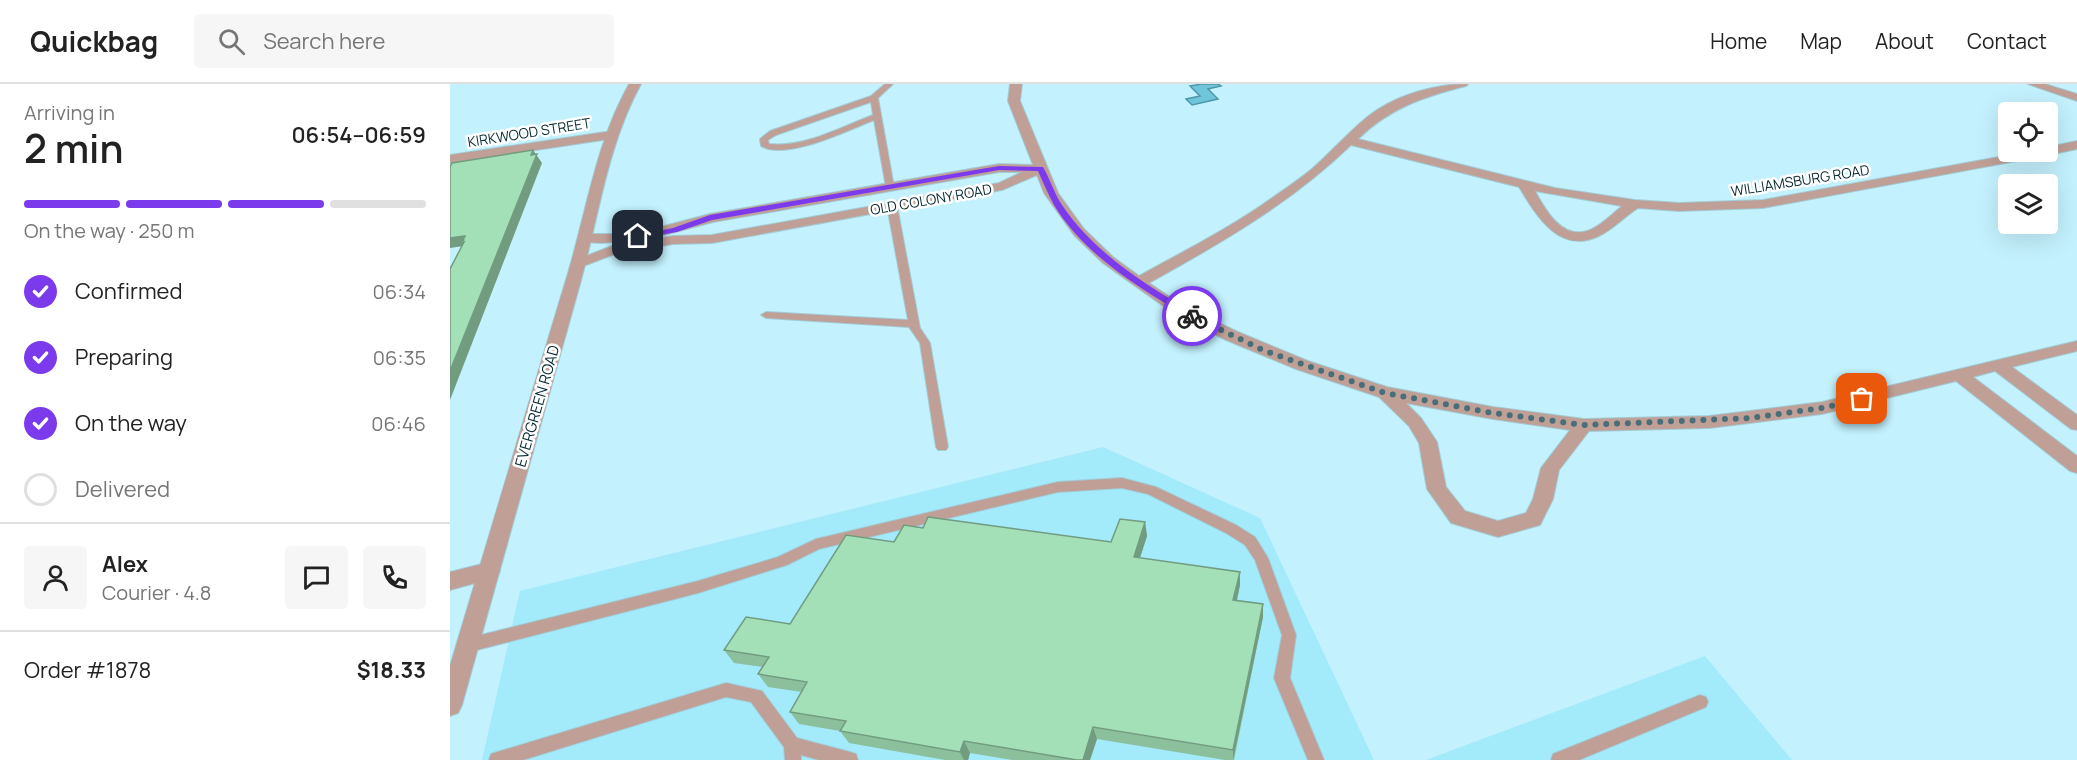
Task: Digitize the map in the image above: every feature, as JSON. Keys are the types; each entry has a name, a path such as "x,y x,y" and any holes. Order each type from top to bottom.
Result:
{"street":[{"name":"EVERGREEN ROAD","path":"618,84 621,106"},
{"name":"EVERGREEN ROAD","path":"450,705 465,646 490,571 578,264 593,198 621,106 635,84"},
{"path":"1016,84 1014,101 1041,169 1058,204 1079,232 1108,260 1179,310 1232,336 1302,365 1385,393 1493,413 1584,425 1709,422 1782,415 1822,408 2077,346"},
{"path":"1138,283 1226,234 1275,202 1323,166 1371,120 1399,104 1431,91 1462,84"},
{"path":"2034,84 2077,98"},
{"name":"KIRKWOOD STREET","path":"450,159 612,135"},
{"name":"WILLIAMSBURG ROAD","path":"1349,141 1590,198 1679,207 1763,204 1998,160"},
{"name":"WILLIAMSBURG ROAD","path":"2058,149 2077,146"},
{"name":"OLD COLONY ROAD","path":"585,238 615,240 675,230 710,218 999,168 1041,169"},
{"name":"OLD COLONY ROAD","path":"578,264 612,250 673,240 712,239 1002,186 1041,169"},
{"path":"1524,184 1551,227 1562,233 1577,236 1590,235 1600,230 1616,215 1635,204"},
{"path":"1998,365 2077,424"},
{"path":"1959,375 2077,466"},
{"path":"1385,393 1415,422 1428,442 1437,489 1458,517 1498,529 1533,519 1543,499 1550,468 1584,425"},
{"path":"450,581 490,571"}],"lane":[{"path":"877,116 796,145 773,149 765,146 764,139 773,133 874,98 889,84"},
{"path":"874,98 890,187"},
{"path":"892,206 915,324 918,335 925,343 942,447"},
{"path":"766,315 915,324"},
{"path":"465,646 698,587 782,561 816,544 1058,487 1122,483 1151,490 1232,529 1250,541 1261,558 1289,634 1282,678 1316,760"},
{"path":"497,760 726,690 756,696 793,752 850,760"},
{"path":"1559,760 1700,702"}],"shaded area":[{"path":"1202,84 1221,86 1208,89 1218,99 1192,105 1186,99 1200,96 1190,86"},
{"path":"1103,447 1260,518 1374,760 482,760 520,591"},
{"path":"1705,656 1792,760 1426,760"}],"building":[{"path":"533,150 531,155 537,154 450,371 450,269 465,236 450,238 450,167 452,163"},
{"path":"928,517 1111,542 1120,519 1145,522 1134,557 1240,572 1233,600 1263,604 1233,750 1093,727 1083,760 1077,760 964,741 960,752 840,731 846,721 790,712 807,682 758,674 769,657 724,650 746,617 790,624 846,535 894,542 904,525 923,528"}],"way so far":[{"path":"1192,316 1265,351 1385,393 1493,413 1584,425 1709,422 1792,414 1862,399"}],"route":[{"path":"638,236 675,230 710,218 999,168 1041,169 1051,193 1079,232 1108,260 1138,283 1192,316"}]}
